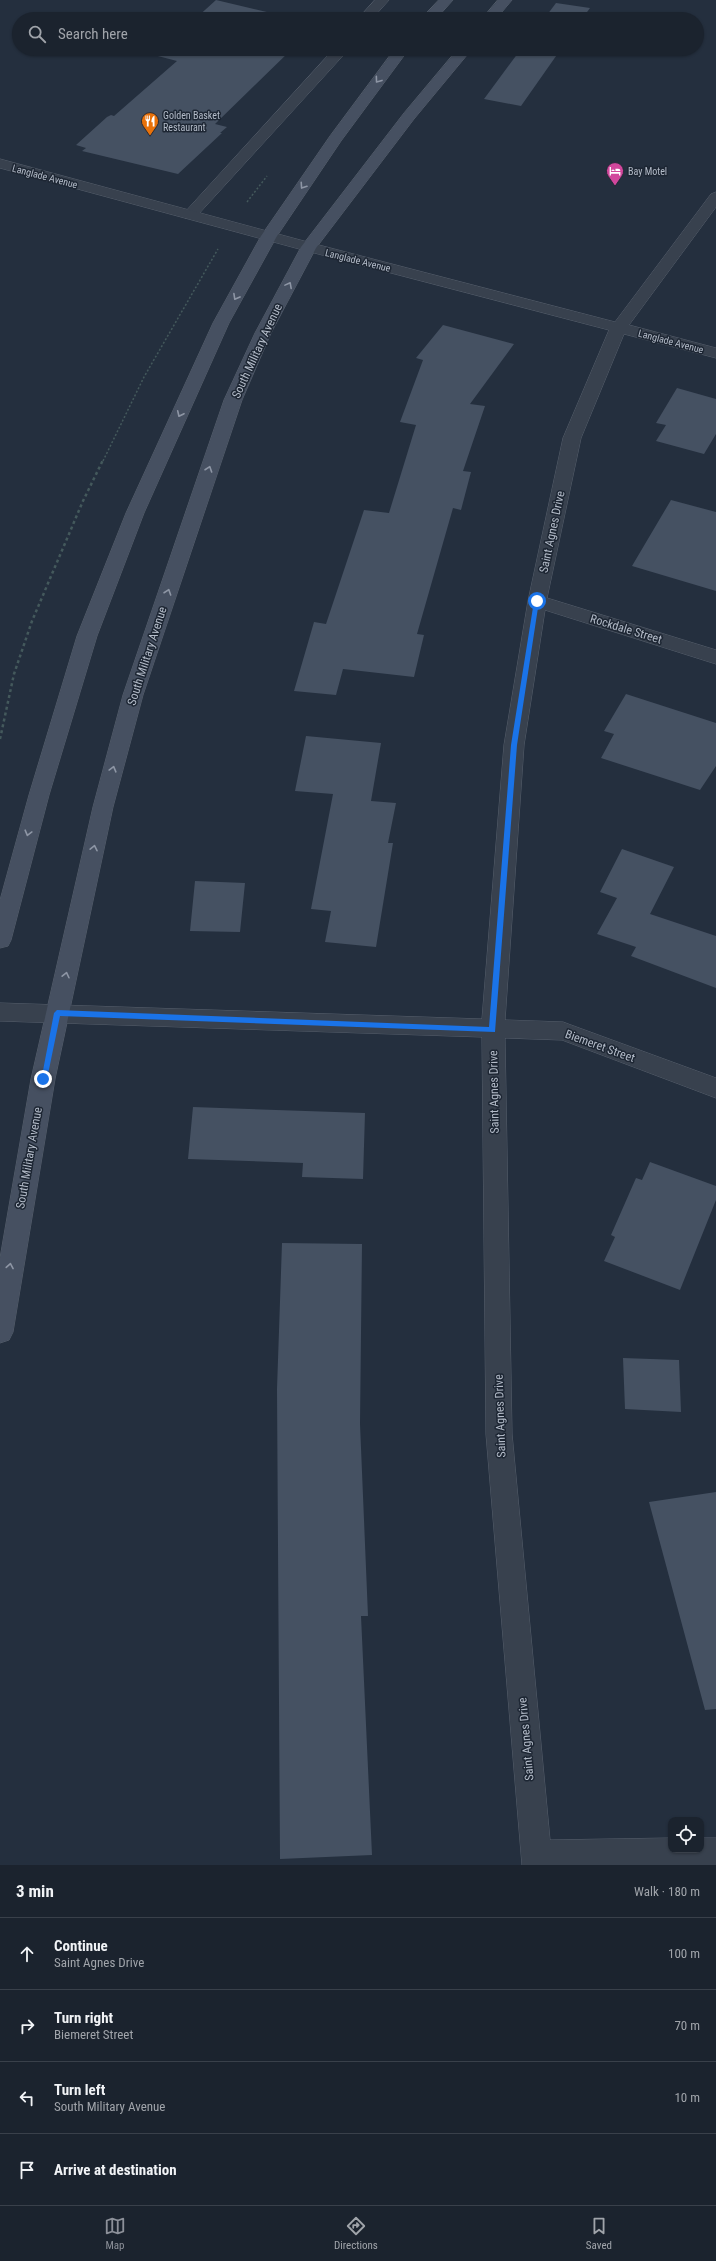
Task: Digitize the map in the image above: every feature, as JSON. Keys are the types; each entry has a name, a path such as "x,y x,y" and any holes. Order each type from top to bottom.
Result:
{"main road":[{"path":"435,12 446,0"},
{"path":"495,12 505,0"},
{"path":"0,940 39,796 87,636 135,513 221,322 269,236 335,139 397,56"},
{"name":"South Military Avenue","path":"0,1332 42,1086 103,807 133,695 233,400 263,333 309,247 409,116 459,56"}],"street":[{"path":"371,12 382,0"},
{"path":"190,215 336,56"},
{"name":"Langlade Avenue","path":"0,163 309,247 716,353"},
{"name":"Saint Agnes Drive","path":"537,1860 499,1434 492,1030 514,745 537,601 572,438 619,327 716,198"},
{"name":"Rockdale Street","path":"537,601 716,657"},
{"name":"Biemeret Street","path":"0,1012 492,1030 563,1031 716,1088"},
{"path":"537,1860 716,1853"}],"path":[{"path":"0,739 14,674 32,621 83,501 144,377 232,226 267,175"}],"building":[{"path":"216,0 267,12 203,12"},
{"path":"556,3 590,8 587,12 549,12"},
{"path":"158,56 285,56 215,124 227,127 178,174 82,151 86,148 76,145 107,117 111,115 114,116 177,61"},
{"path":"516,56 556,56 521,106 484,99"},
{"path":"443,325 514,344 470,404 485,406 463,471 471,472 461,510 453,508 417,634 424,635 414,677 343,669 336,695 294,691 314,622 326,624 364,510 389,513 416,425 400,422 423,360 416,358"},
{"path":"677,388 716,399 716,434 704,454 656,441 666,425 656,423"},
{"path":"671,500 716,512 716,591 632,566"},
{"path":"626,694 716,723 716,766 700,790 601,758 614,734 604,731"},
{"path":"306,736 381,743 371,801 396,803 388,843 393,843 376,947 325,942 331,911 311,909 333,794 295,791"},
{"path":"622,849 674,867 650,914 716,936 716,988 631,956 636,947 597,934 617,898 600,892"},
{"path":"195,881 245,883 240,932 190,931"},
{"path":"193,1107 365,1113 363,1179 302,1177 303,1163 188,1159"},
{"path":"650,1162 716,1186 716,1200 680,1290 604,1261 615,1237 611,1235 636,1178 642,1180"},
{"path":"282,1243 362,1244 360,1424 368,1616 361,1616 372,1855 280,1859 277,1389"},
{"path":"623,1358 679,1360 681,1412 625,1409"},
{"path":"716,1492 716,1709 705,1710 649,1502"}],"place":[{"name":"Golden Basket Restaurant","path":"150,136"},
{"name":"Bay Motel","path":"615,186"}],"route":[{"path":"43,1079 57,1013 492,1030 514,745 537,601"}]}
